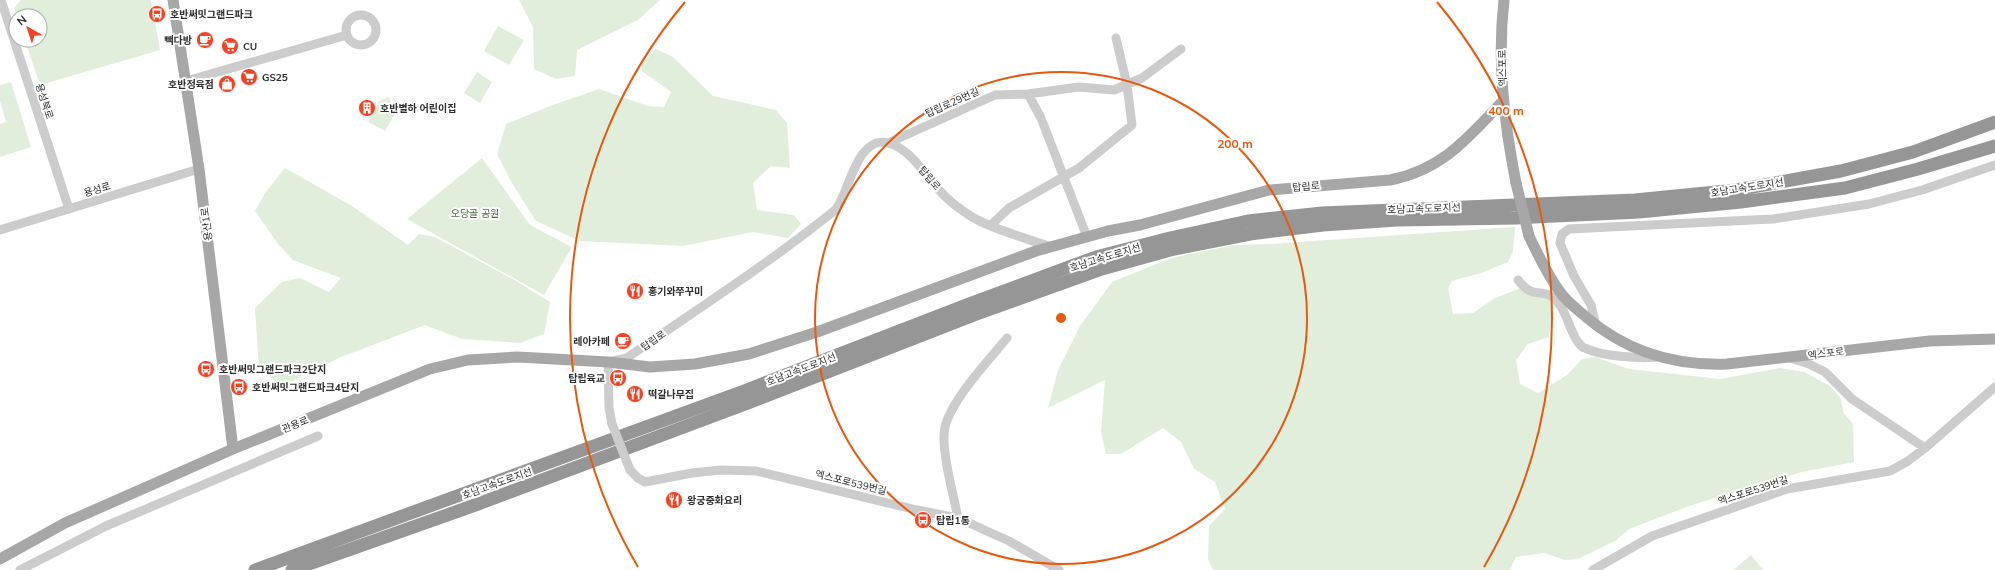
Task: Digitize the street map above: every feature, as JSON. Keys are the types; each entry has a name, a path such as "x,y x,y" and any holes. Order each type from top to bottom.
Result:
{"highway":[{"name":"호남고속도로지선","path":"255,570 736,394 968,304 1096,257 1170,238 1248,221 1322,213 1635,200 1736,190 1841,171 1906,154 1995,122"},
{"name":"호남고속도로지선","path":"292,570 478,504 734,408 974,315 1102,269 1174,249 1250,234 1323,226 1397,220 1516,218 1639,212 1741,202 1845,188 1918,170 1995,146"}],"main road":[{"name":"용산1로","path":"173,0 200,169 234,449"},
{"name":"엑스포로","path":"1504,0 1501,46 1502,101 1516,183 1528,236 1540,260 1561,293 1596,326 1636,350 1679,362 1705,364 1789,357 1930,341 1995,339"},
{"name":"탑립로","path":"608,362 650,367 695,364 749,354 817,332 1051,247 1087,237 1269,190 1390,180 1408,176 1442,160 1458,147 1502,101"},
{"name":"관용로","path":"0,559 66,523 234,449 430,369 468,360 518,357 608,362"}],"street":[{"name":"용성북로","path":"1,0 69,209"},
{"path":"186,81 347,34"},
{"path":"991,225 1009,208 1079,168 1132,125 1127,85 1116,38"},
{"name":"탑립로29번길","path":"888,143 995,95 1028,94 1079,87 1114,90 1142,78 1181,49"},
{"path":"1028,94 1040,118 1087,237"},
{"name":"탑립로","path":"608,362 627,358 794,244 837,209 852,170 868,149 878,142 888,143 914,161 940,190 966,213 991,225 1051,247"},
{"path":"1596,326 1591,305 1574,276 1560,243 1562,234 1569,229 1773,219 1869,204 1922,190 1995,165"},
{"name":"용성로","path":"0,230 200,169"},
{"name":"엑스포로","path":"1518,280 1530,292 1545,294 1555,299 1569,322 1575,338 1584,348 1597,352 1642,359 1658,357"},
{"path":"958,518 946,457 945,428 957,402 1007,338"},
{"path":"1789,357 1809,364 1825,372 1852,399 1925,448"},
{"name":"엑스포로539번길","path":"608,362 609,408 612,424 630,470 638,478 645,482 692,473 721,470 756,471 917,510 958,518 1009,541 1059,570"},
{"name":"엑스포로539번길","path":"1593,570 1652,536 1787,489 1890,471 1925,448 1995,387"},
{"path":"20,570 106,526 318,436"}],"green space":[{"path":"21,0 151,0 160,50 40,85 28,48 48,48 48,8 14,8"},
{"path":"519,0 660,0 638,20 577,50 575,76 556,79 534,69 533,27"},
{"path":"498,26 524,40 509,65 484,51"},
{"path":"656,49 673,57 713,96 776,110 787,123 790,168 771,166 753,183 757,210 794,215 801,224 788,238 753,232 683,246 580,241 536,221 513,185 497,154 506,124 550,106 599,89 648,106 664,107 671,92 642,71 641,64"},
{"path":"477,72 492,82 480,103 464,93"},
{"path":"11,82 31,147 0,157 0,124 6,122 0,101 0,85"},
{"path":"389,97 395,114 385,131 368,122 379,101"},
{"name":"오당골 공원","path":"482,158 530,225 572,247 544,295 407,219"},
{"path":"285,168 352,206 408,245 419,234 435,237 518,282 550,302 544,334 520,343 462,339 425,325 341,357 282,386 259,368 255,308 282,282 300,278 329,292 341,278 293,260 278,244 255,211 265,193"},
{"path":"1515,227 1513,252 1508,262 1481,273 1452,281 1448,288 1453,314 1473,313 1495,298 1524,287 1553,300 1549,337 1528,344 1516,360 1520,384 1538,393 1567,375 1582,359 1595,357 1629,369 1720,379 1780,368 1804,372 1830,386 1841,399 1843,412 1853,424 1854,462 1802,472 1692,505 1629,529 1615,541 1578,559 1565,560 1544,553 1516,557 1510,570 1213,570 1208,559 1209,526 1225,509 1215,482 1194,469 1181,442 1163,428 1121,454 1106,454 1101,432 1105,380 1048,408 1058,370 1080,326 1112,282 1171,258 1234,245 1270,244"},
{"path":"1751,555 1763,570 1733,570"}],"place":[{"name":"호반써밋그랜드파크","path":"157,14"},
{"name":"빽다방","path":"205,40"},
{"name":"CU","path":"230,46"},
{"name":"GS25","path":"249,77"},
{"name":"호반정육점","path":"227,84"},
{"name":"호반별하 어린이집","path":"367,108"},
{"name":"홍기와쭈꾸미","path":"635,291"},
{"name":"레아카페","path":"623,341"},
{"name":"호반써밋그랜드파크2단지","path":"206,369"},
{"name":"탑립육교","path":"618,378"},
{"name":"호반써밋그랜드파크4단지","path":"239,387"},
{"name":"떡갈나무집","path":"635,394"},
{"name":"왕궁중화요리","path":"674,500"},
{"name":"탑립1통","path":"923,520"}]}
